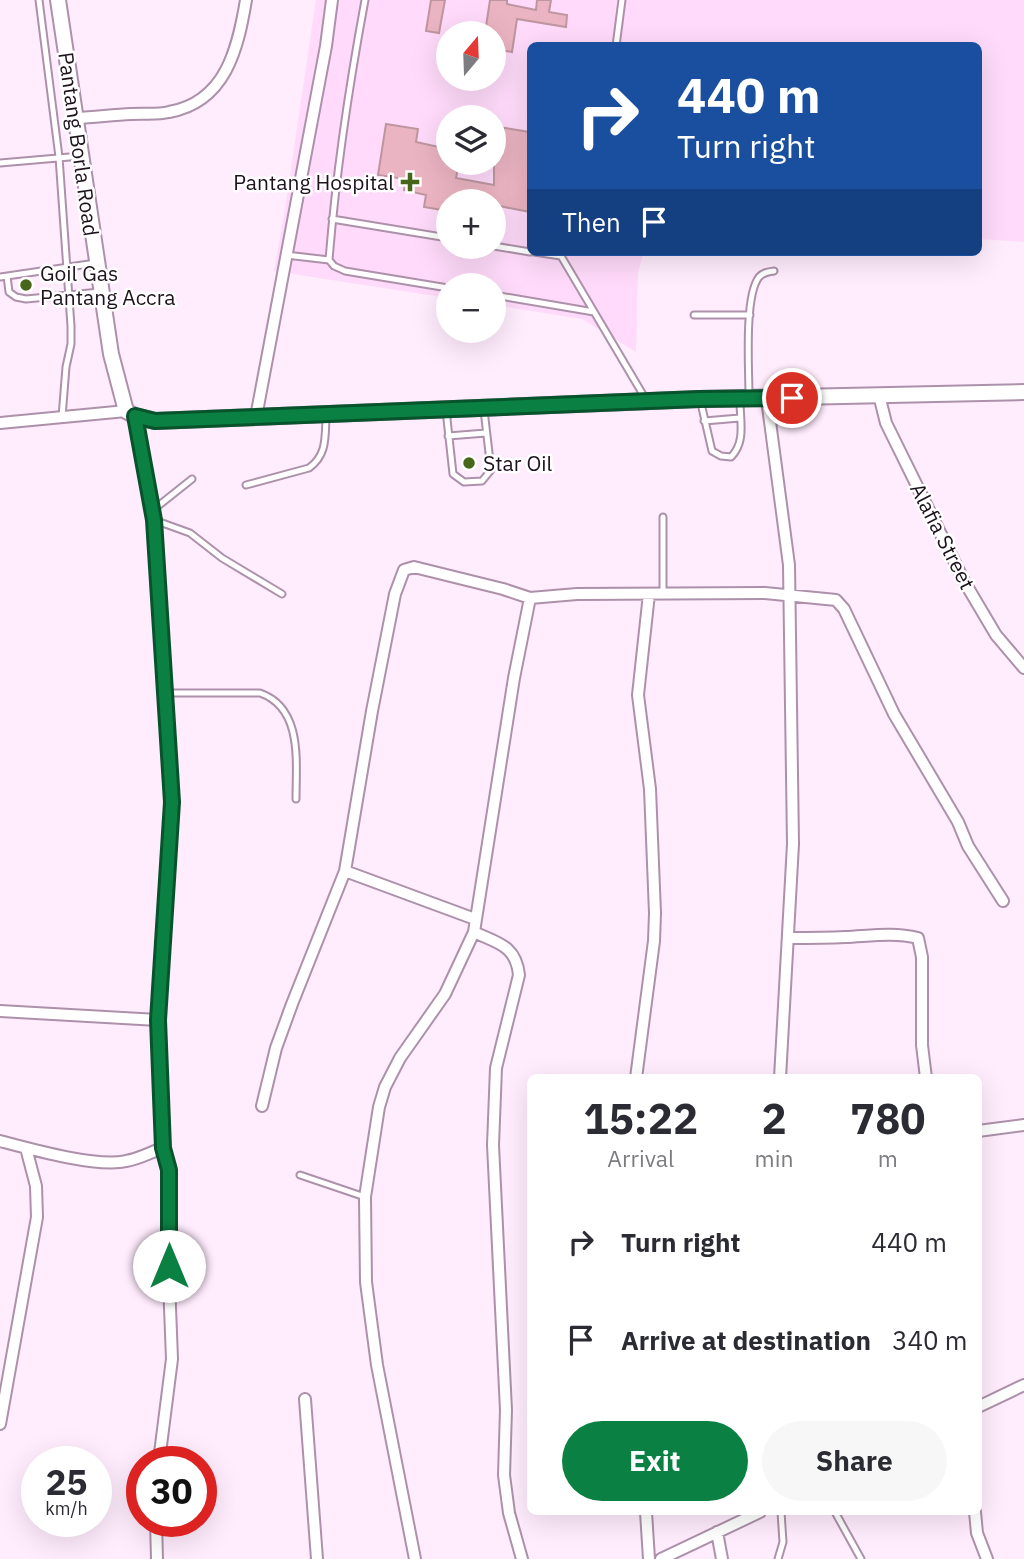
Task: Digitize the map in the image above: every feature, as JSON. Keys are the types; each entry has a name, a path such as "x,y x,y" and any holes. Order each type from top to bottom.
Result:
{"street":[{"name":"Pantang Borla Road","path":"58,0 113,364 130,413"},
{"path":"77,118 170,112 198,102 215,87 229,67 239,41 246,0"},
{"path":"256,417 332,0"},
{"path":"0,423 130,413 155,421 699,399 1024,392"},
{"name":"Alafia Street","path":"879,395 886,423 964,581 996,635 1024,668"},
{"path":"767,399 789,555 793,844 780,1074"},
{"path":"130,413 153,515 172,802 158,1020 163,1148 169,1170 172,1359 161,1446"},
{"path":"262,1106 276,1048 345,871 379,672 395,594 404,570 423,569 530,598 577,594 663,593 788,594 831,598 841,604 894,714 958,822 968,846 1003,901"},
{"path":"637,1074 654,941 655,913 650,789 638,695 649,594"},
{"path":"415,1559 377,1365 366,1282 365,1196 379,1107 388,1079 445,994 474,932 514,678 530,598"},
{"path":"345,871 475,919"},
{"path":"474,932 511,950 519,975 496,1068 494,1145 506,1410 504,1475 509,1513 522,1559"},
{"path":"788,938 878,934 907,935 918,939 922,957 922,1045 926,1074"},
{"path":"0,1011 158,1020"},
{"path":"982,1130 1024,1125"},
{"path":"0,1141 69,1157 113,1162 126,1162 163,1148"},
{"path":"0,1424 37,1217 36,1186 26,1148"},
{"path":"982,1405 1024,1385"},
{"path":"305,1399 317,1559"},
{"path":"646,1515 649,1559"},
{"path":"661,1559 754,1515"},
{"path":"975,1515 977,1533 987,1559"},
{"path":"717,1532 722,1559"},
{"path":"156,1537 157,1559"}],"lane":[{"path":"38,0 59,157 71,344 66,367 62,417"},
{"path":"329,260 333,196 365,0"},
{"path":"617,42 622,0"},
{"path":"0,163 82,156"},
{"path":"332,219 436,236"},
{"path":"506,248 527,251"},
{"path":"286,255 329,260 334,266 345,271 436,286"},
{"path":"564,256 647,402"},
{"path":"96,263 3,277 9,292 26,299 101,292"},
{"path":"699,399 712,451 731,457 738,450 741,441 740,418 745,399 751,298 755,284 765,273 774,271"},
{"path":"506,297 594,312"},
{"path":"694,315 750,315"},
{"path":"446,410 453,474 464,482 482,481 491,470 484,408"},
{"path":"246,485 309,468 318,462 324,446 326,414"},
{"path":"704,421 740,418"},
{"path":"448,436 486,433"},
{"path":"192,479 153,515 190,533 222,558 282,594"},
{"path":"663,517 663,593"},
{"path":"166,693 260,693 273,698 281,706 292,726 296,752 296,799"},
{"path":"300,1175 365,1196"},
{"path":"778,1559 783,1542 781,1515"},
{"path":"837,1515 861,1559"}],"shaded area":[{"name":"Pantang Hospital","path":"316,0 1024,0 1024,242 982,239 982,42 527,42 527,256 643,256 638,272 636,352 582,319 506,307 506,273 436,273 436,296 274,271"}],"building":[{"path":"431,0 445,0 441,21 436,21 436,33 426,31"},
{"path":"490,0 507,0 507,4 536,10 537,0 551,0 549,12 567,15 566,27 517,19 512,52 506,51 506,21 487,21"},
{"path":"386,124 418,129 416,142 436,146 436,175 457,175 456,178 494,185 494,175 506,175 506,128 527,132 527,211 506,207 506,189 436,189 436,209 424,207 426,195 404,190 406,179 378,175"}],"place":[{"name":"Pantang Hospital","path":"410,182"},
{"name":"Goil Gas Pantang Accra","path":"26,285"},
{"name":"Star Oil","path":"469,463"}],"route":[{"path":"169,1266 169,1170 163,1148 158,1020 172,802 154,520 135,416 155,421 699,399 792,398"}]}
